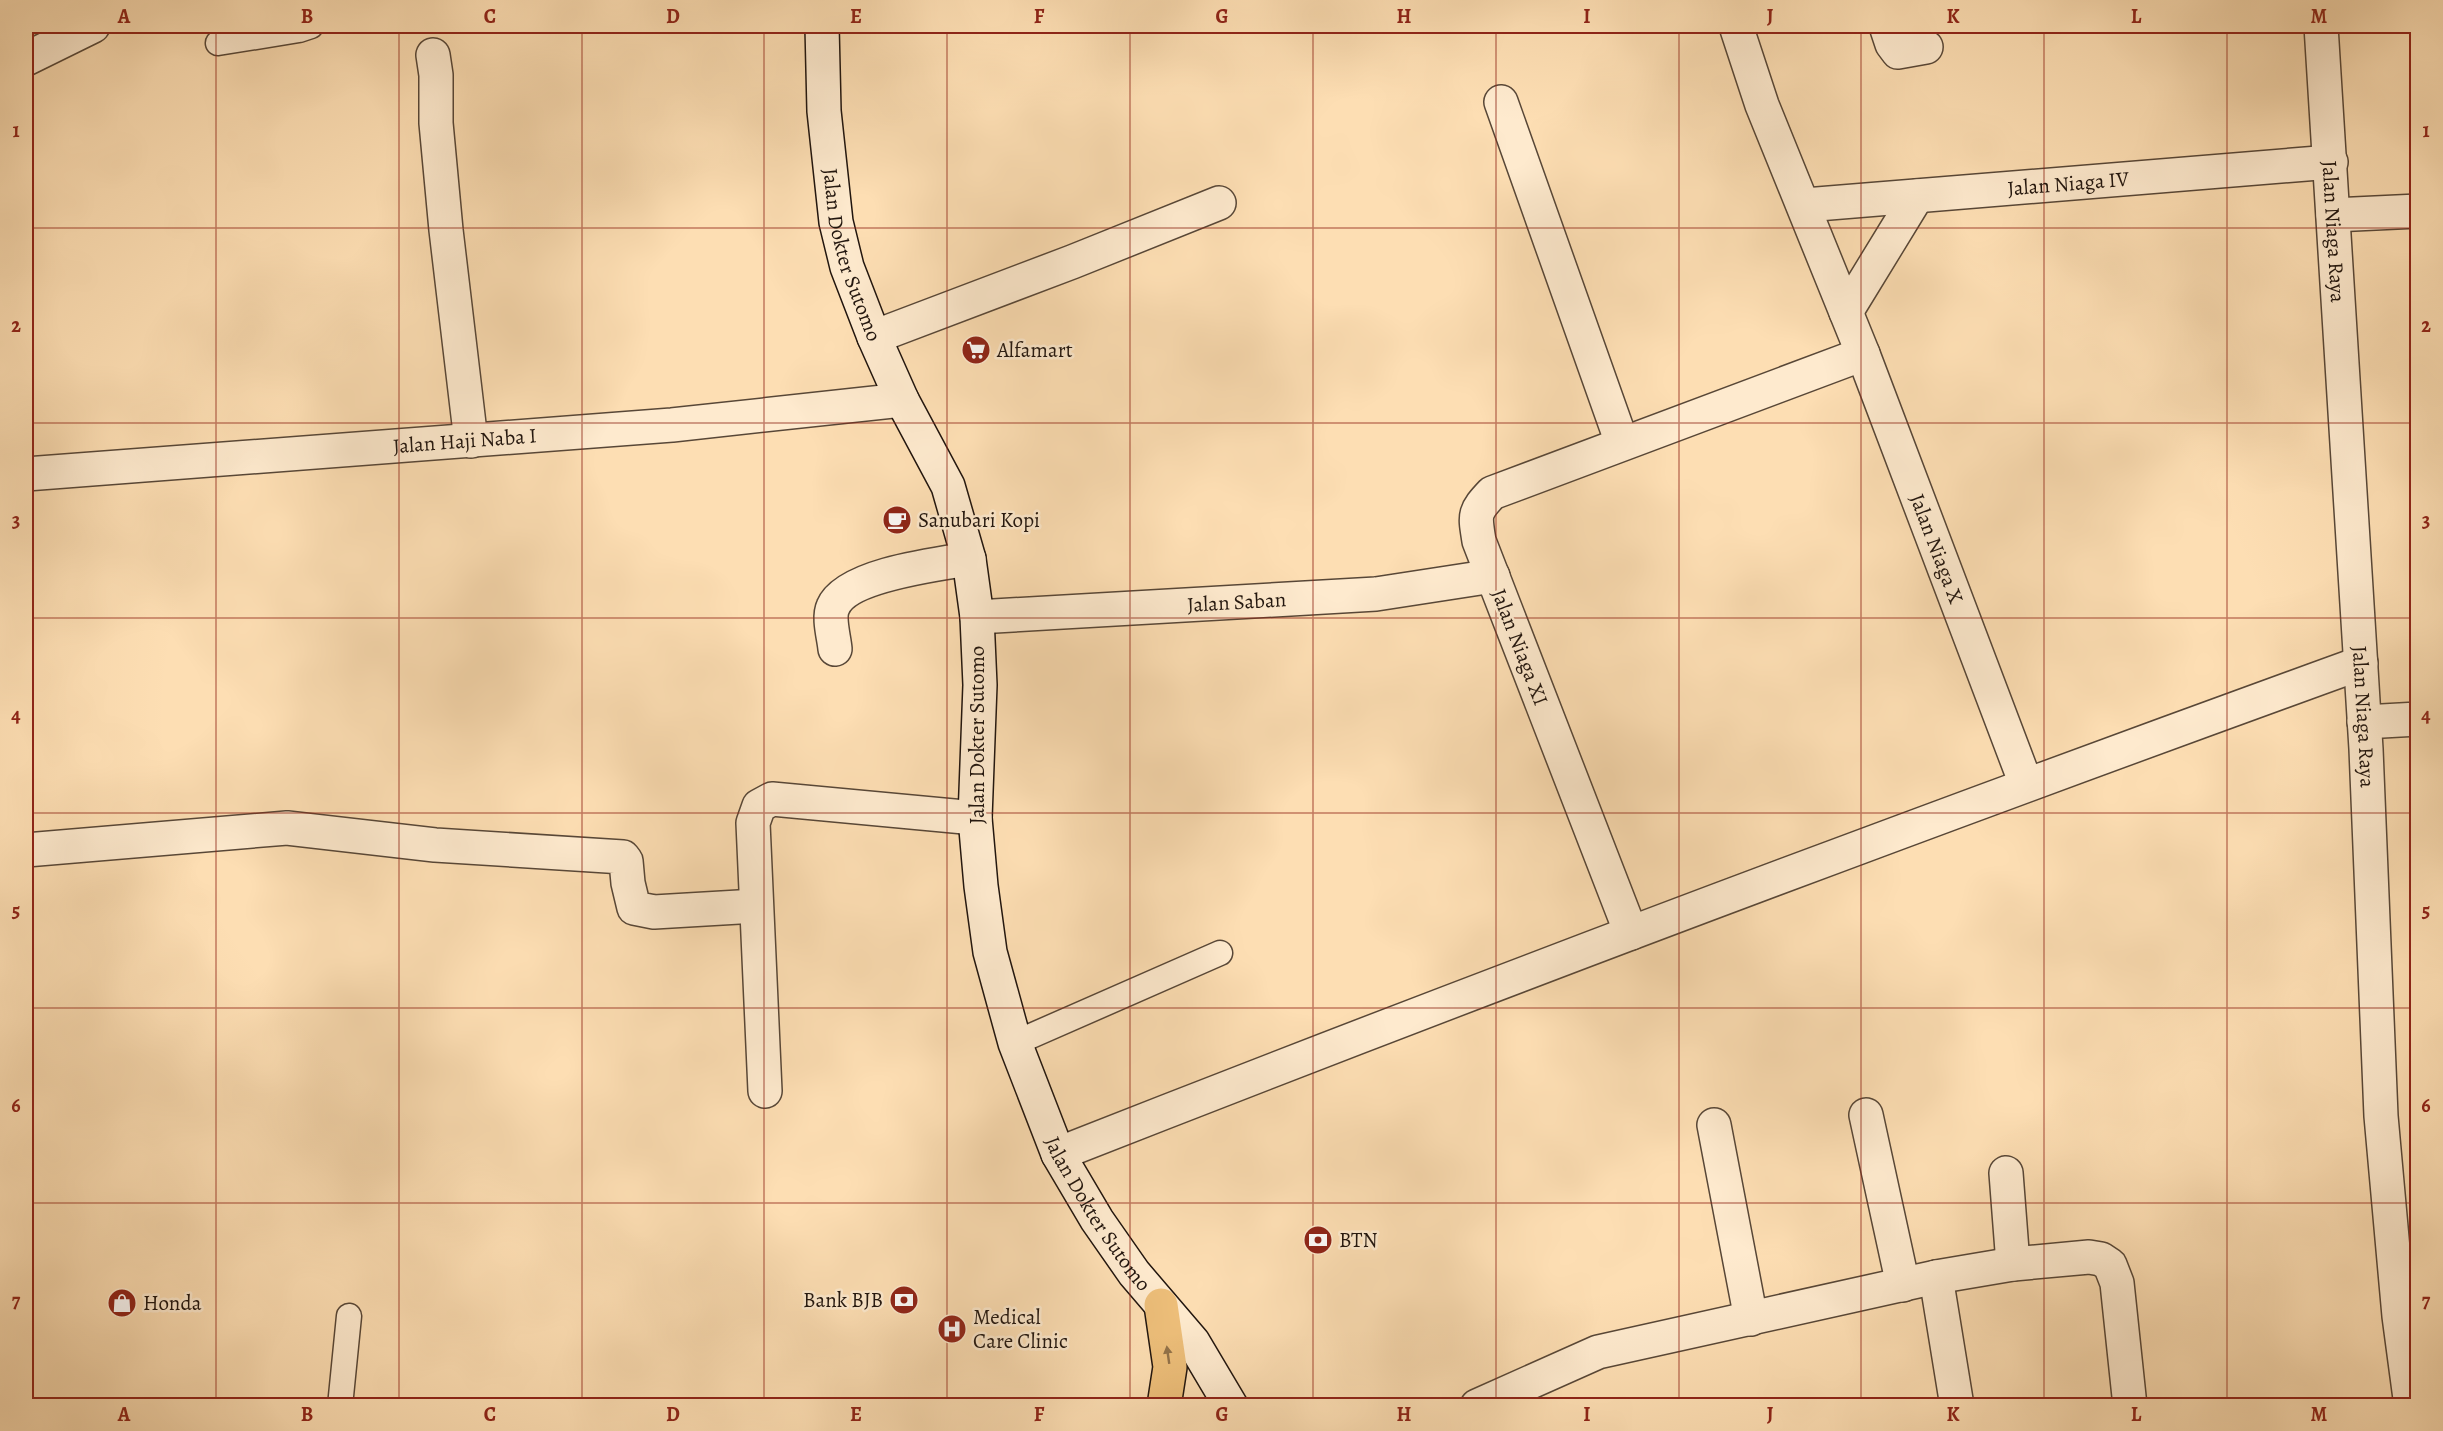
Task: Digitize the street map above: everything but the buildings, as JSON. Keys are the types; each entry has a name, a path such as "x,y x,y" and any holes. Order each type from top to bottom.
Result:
{"main road":[{"path":"1161,1305 1170,1367 1164,1406"}],"street":[{"path":"26,59 93,26"},
{"name":"Jalan Dokter Sutomo","path":"822,26 824,111 836,222 847,267 902,400 948,486 969,559 977,617 980,685 975,818 981,886 990,952 1015,1043 1058,1154 1097,1220 1134,1273 1193,1342 1231,1406"},
{"name":"Jalan Niaga X","path":"1736,26 1762,105 1805,205 1863,354 2026,784"},
{"path":"1886,26 1892,44 1898,52 1926,47"},
{"name":"Jalan Niaga Raya","path":"2321,26 2361,663 2381,1116 2399,1316 2411,1406"},
{"path":"433,55 436,75 436,123 446,230 471,441"},
{"path":"1501,102 1622,443"},
{"name":"Jalan Niaga IV","path":"1805,205 2331,162"},
{"path":"1846,312 1917,196"},
{"path":"874,337 1219,203"},
{"path":"2333,215 2418,211"},
{"name":"Jalan Niaga XI","path":"1631,933 1479,541 1476,520 1478,508 1492,493 1863,354"},
{"name":"Jalan Haji Naba I","path":"26,474 672,425 902,400"},
{"path":"835,649 831,612 841,596 867,582 899,571 969,559"},
{"name":"Jalan Saban","path":"977,617 1376,594 1493,576"},
{"path":"1058,1154 1631,933 2026,784 2361,663"},
{"path":"2364,722 2418,719"},
{"path":"765,1091 753,823 759,806 772,799 975,818"},
{"path":"26,850 287,828 435,845 623,857 626,861 634,908 654,912 756,906"},
{"path":"1866,1114 1903,1285"},
{"path":"1714,1125 1751,1319"},
{"path":"2006,1173 2013,1264"},
{"path":"1477,1406 1598,1352 1936,1277 2013,1264 2089,1257 2101,1259 2110,1265 2117,1283 2130,1406"},
{"path":"1936,1277 1957,1406"}],"lane":[{"path":"218,43 311,26"},
{"path":"1015,1043 1220,953"},
{"path":"340,1406 349,1316"}],"place":[{"name":"Alfamart","path":"976,350"},
{"name":"Sanubari Kopi","path":"897,520"},
{"name":"BTN","path":"1318,1240"},
{"name":"Bank BJB","path":"904,1300"},
{"name":"Honda","path":"122,1303"},
{"name":"Medical Care Clinic","path":"952,1329"}]}
